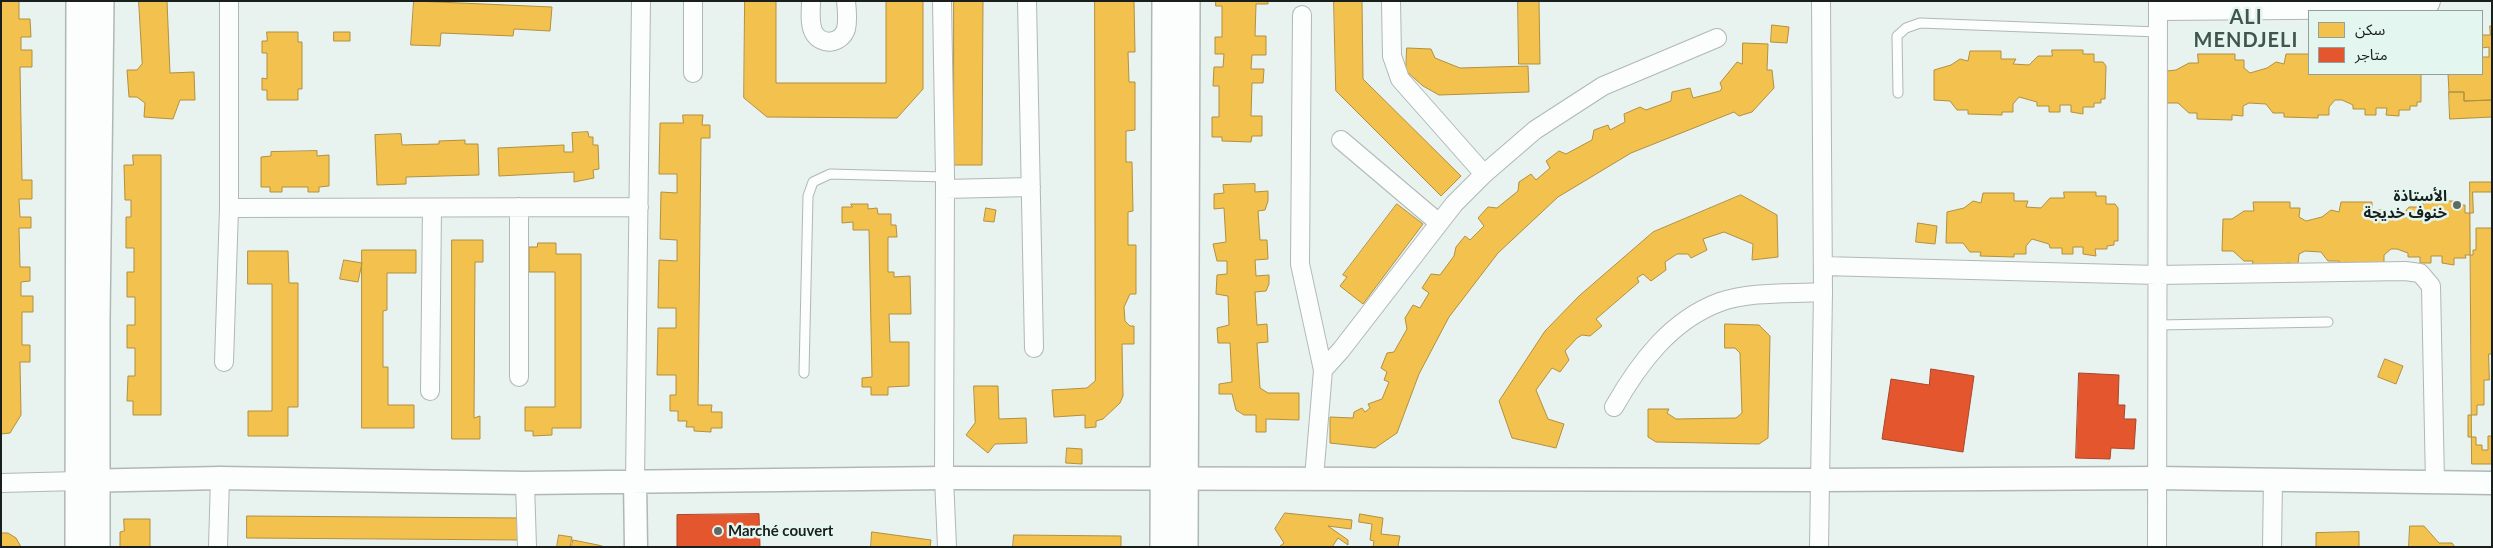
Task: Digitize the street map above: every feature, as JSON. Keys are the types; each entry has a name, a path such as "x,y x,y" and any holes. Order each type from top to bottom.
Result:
{"main road":[{"path":"79,1 88,481 97,547"},
{"path":"78,547 88,481 101,1"},
{"path":"1165,1 1173,478 1185,547"},
{"path":"1163,547 1173,478 1187,1"}],"street":[{"path":"224,362 229,208 229,1"},
{"path":"636,547 641,1"},
{"path":"693,1 693,73"},
{"path":"811,1 814,33 818,38 830,42 837,40 845,31 846,1"},
{"path":"942,1 945,183 944,478 947,547"},
{"path":"1027,1 1034,348"},
{"path":"1391,1 1392,56 1400,79 1484,174"},
{"path":"1820,547 1823,292 1821,1"},
{"path":"2157,547 2158,6 2418,9 2430,4 2431,1"},
{"path":"1302,16 1300,264 1323,370 1314,478"},
{"path":"1323,370 1353,336 1438,223 1484,174 1535,130 1604,86 1717,38"},
{"path":"1341,140 1438,223"},
{"path":"945,183 1031,187"},
{"path":"519,207 519,377"},
{"path":"229,208 639,207"},
{"path":"430,391 432,208"},
{"path":"1823,266 2157,275 2405,271 2420,273 2431,286 2435,483"},
{"path":"1614,407 1646,357 1665,336 1691,318 1720,302 1749,296 1823,292"},
{"path":"218,547 220,478"},
{"path":"1,483 220,478 525,483 636,480 944,478 1820,480 2157,478 2492,483"},
{"path":"2272,547 2273,480"},
{"path":"525,483 527,547"}],"lane":[{"path":"1898,93 1897,36 1906,28 1920,23 2158,32"},
{"path":"804,373 808,196 813,182 830,174 945,183"},
{"path":"2157,324 2328,322"}],"building: سكن":[{"path":"1,1 19,1 19,19 30,19 31,37 21,37 21,50 32,50 32,67 20,67 22,180 32,180 32,199 19,199 20,217 31,217 31,228 19,228 20,267 30,267 30,281 21,282 21,296 33,296 33,312 22,312 22,345 30,345 30,362 20,362 21,415 10,433 1,434"},
{"path":"139,1 167,1 170,73 194,72 195,100 180,100 173,119 144,117 145,103 137,97 129,97 127,70 137,70 142,64"},
{"path":"414,1 552,7 550,31 514,29 513,36 441,33 440,46 411,45"},
{"path":"745,1 776,1 776,83 886,83 886,1 923,1 923,89 897,118 767,117 744,98"},
{"path":"954,1 983,1 982,165 954,165"},
{"path":"1095,1 1134,1 1135,52 1128,52 1129,82 1135,82 1135,130 1126,131 1126,162 1132,162 1133,211 1128,212 1128,245 1136,245 1136,294 1130,294 1124,307 1125,321 1130,326 1134,326 1134,344 1122,344 1123,396 1120,403 1103,419 1096,421 1096,427 1085,428 1085,415 1054,417 1052,390 1087,388 1095,381"},
{"path":"1216,1 1268,1 1268,4 1256,4 1255,36 1266,36 1266,55 1252,55 1251,69 1264,69 1263,83 1252,83 1251,116 1262,116 1262,136 1252,136 1251,142 1222,141 1222,137 1212,137 1212,117 1219,117 1219,86 1213,86 1214,67 1223,67 1224,54 1215,54 1215,37 1222,37 1222,6 1216,6"},
{"path":"1334,1 1362,1 1363,79 1461,176 1441,196 1336,91"},
{"path":"1518,1 1539,1 1540,64 1519,64"},
{"path":"1772,25 1789,27 1787,43 1771,42"},
{"path":"2490,26 2492,26 2492,100 2464,101 2464,92 2449,92 2448,75 2483,75 2483,57 2489,57 2489,47 2483,48 2483,35 2490,35"},
{"path":"267,32 298,32 298,42 302,42 302,89 298,89 298,100 267,100 267,90 262,90 262,78 267,79 267,53 262,53 262,41 267,41"},
{"path":"334,32 350,32 350,41 334,41"},
{"path":"1743,43 1768,44 1767,70 1772,70 1774,88 1752,112 1739,116 1734,112 1631,153 1558,197 1498,253 1449,317 1419,374 1397,433 1375,448 1330,443 1330,417 1353,418 1354,412 1362,408 1365,412 1370,408 1368,404 1382,399 1389,382 1384,380 1387,372 1381,368 1387,353 1394,352 1407,329 1405,318 1413,305 1420,308 1429,293 1422,288 1431,274 1440,275 1454,256 1456,247 1465,236 1470,240 1484,226 1478,218 1488,207 1497,208 1518,191 1519,182 1531,174 1536,180 1550,168 1546,161 1559,151 1566,154 1592,140 1594,130 1608,125 1610,130 1625,122 1624,114 1640,107 1646,110 1671,101 1672,92 1690,88 1693,98 1720,91 1722,88 1720,83 1737,62 1742,64"},
{"path":"1407,48 1431,49 1435,58 1460,68 1528,66 1529,92 1439,95 1423,86 1406,71"},
{"path":"2052,50 2083,50 2083,54 2094,54 2094,62 2103,62 2106,66 2105,99 2101,99 2101,103 2094,103 2094,107 2083,107 2083,114 2071,112 2071,105 2060,105 2060,112 2049,112 2049,106 2037,106 2037,102 2019,97 2013,104 2013,112 2002,112 2002,115 1968,114 1968,110 1957,110 1950,101 1934,100 1934,70 1951,65 1960,59 1968,61 1970,51 2001,51 2001,59 2016,59 2013,64 2029,65 2038,56 2052,56"},
{"path":"2198,54 2235,54 2235,60 2244,60 2244,68 2250,73 2267,68 2276,62 2284,64 2286,54 2308,54 2308,75 2421,75 2421,102 2417,102 2417,106 2410,106 2410,110 2399,110 2399,116 2386,115 2387,108 2376,108 2376,115 2365,115 2365,109 2353,109 2353,105 2342,100 2335,100 2329,107 2329,115 2318,115 2318,118 2284,117 2284,113 2273,113 2266,104 2249,103 2243,106 2243,116 2232,115 2232,120 2197,119 2197,113 2189,113 2178,103 2167,103 2167,71 2176,70 2189,63 2198,63"},
{"path":"2449,92 2464,92 2464,101 2492,100 2492,117 2450,119"},
{"path":"683,115 703,115 702,125 710,125 710,138 701,138 698,405 712,405 711,412 722,412 722,428 711,428 711,432 694,431 694,427 686,427 687,421 678,421 678,411 670,411 670,395 676,395 676,375 657,375 658,328 676,328 676,308 658,308 659,260 677,261 677,240 660,239 661,192 677,193 677,174 659,174 660,123 683,123"},
{"path":"588,132 589,137 593,137 593,145 598,145 599,169 593,170 594,178 574,182 574,172 499,176 498,148 564,145 564,152 573,152 572,133"},
{"path":"401,134 402,145 439,144 439,141 465,140 465,144 478,144 479,175 406,177 406,184 377,185 375,135"},
{"path":"317,151 317,156 329,155 329,186 319,187 319,192 308,192 308,187 282,187 282,192 270,192 270,187 261,187 261,157 271,156 271,152"},
{"path":"133,155 161,155 161,415 133,415 133,401 127,401 128,376 135,376 135,348 127,348 127,325 135,325 135,297 127,297 127,272 134,272 134,248 126,248 126,217 131,217 131,200 125,200 124,165 133,165"},
{"path":"2470,182 2492,182 2492,464 2472,464"},
{"path":"1255,184 1255,192 1268,191 1268,201 1265,210 1258,211 1260,240 1267,240 1268,259 1255,260 1256,276 1269,275 1269,284 1266,291 1255,292 1257,325 1267,324 1268,342 1257,343 1260,388 1268,393 1299,393 1299,420 1266,419 1266,432 1256,432 1256,415 1244,415 1236,410 1232,394 1219,394 1219,384 1232,382 1230,343 1218,343 1217,328 1229,325 1228,296 1216,294 1217,275 1227,274 1227,261 1217,261 1213,244 1226,242 1224,208 1214,209 1214,194 1224,193 1223,185"},
{"path":"2064,192 2096,192 2096,196 2106,196 2106,204 2115,204 2118,208 2118,241 2114,241 2114,245 2107,246 2107,249 2095,249 2096,256 2083,254 2083,247 2073,247 2073,254 2062,254 2062,248 2050,248 2049,244 2032,239 2026,246 2026,254 2014,254 2014,257 1980,256 1981,252 1970,252 1963,243 1946,243 1947,212 1964,208 1973,201 1981,203 1983,193 2014,193 2014,201 2028,201 2026,207 2041,208 2050,198 2064,198"},
{"path":"2473,192 2492,192 2492,228 2476,228 2476,250 2473,250 2473,255 2465,255 2466,258 2454,258 2454,265 2442,263 2442,256 2431,256 2431,263 2420,263 2420,257 2408,257 2408,253 2391,249 2384,255 2384,263 2339,266 2339,261 2328,261 2321,252 2305,251 2299,254 2298,264 2287,263 2287,268 2252,267 2253,261 2244,261 2233,251 2222,251 2223,219 2232,219 2244,211 2254,211 2253,202 2290,202 2290,208 2300,208 2299,217 2306,221 2322,217 2331,210 2339,212 2341,202 2372,202 2372,210 2387,210 2385,216 2400,217 2409,207 2423,207 2423,201 2455,201 2455,205 2465,205 2465,213 2473,213"},
{"path":"1741,195 1777,215 1778,257 1752,260 1753,244 1724,232 1703,239 1707,250 1691,258 1688,254 1677,254 1665,262 1666,270 1651,281 1643,274 1637,278 1639,282 1596,319 1602,326 1590,336 1582,335 1577,338 1565,351 1569,360 1560,372 1552,368 1536,390 1548,419 1564,424 1556,448 1512,438 1499,401 1545,331 1579,296 1653,232"},
{"path":"851,204 868,204 868,209 877,208 878,214 891,214 891,225 896,225 897,237 888,237 888,272 894,272 894,277 910,276 911,314 889,314 890,342 909,342 909,386 888,387 888,395 871,395 871,387 862,387 862,378 872,377 869,230 853,230 853,222 842,223 842,207 852,207"},
{"path":"1397,204 1423,224 1363,304 1340,286 1347,277 1343,275"},
{"path":"986,208 996,210 994,222 984,221"},
{"path":"1918,223 1937,226 1935,244 1916,242"},
{"path":"452,240 483,240 483,262 475,262 474,418 480,416 480,439 452,439"},
{"path":"538,243 556,243 556,254 581,254 581,428 552,428 552,435 533,436 533,431 525,431 525,407 555,407 555,272 529,272 529,247 537,247"},
{"path":"362,250 416,250 416,273 387,273 387,310 383,311 383,367 388,367 388,405 414,405 414,428 362,428"},
{"path":"248,251 288,251 289,283 298,283 298,407 288,407 288,436 248,436 248,411 272,411 272,284 248,284"},
{"path":"344,260 362,263 358,282 340,279"},
{"path":"1725,324 1759,325 1770,336 1768,438 1759,444 1656,442 1648,437 1648,409 1669,409 1667,413 1676,419 1736,418 1742,413 1740,353 1735,348 1725,348"},
{"path":"2489,354 2492,354 2492,436 2488,436 2488,450 2482,450 2482,445 2476,445 2476,437 2468,437 2468,415 2477,415 2477,405 2484,405 2484,380 2489,380"},
{"path":"2385,359 2403,366 2396,384 2378,377"},
{"path":"974,386 998,386 999,419 1026,418 1027,443 995,444 988,453 966,435 975,423"},
{"path":"1067,448 1082,449 1082,464 1066,463"},
{"path":"1285,513 1352,520 1351,529 1328,526 1348,540 1348,545 1338,538 1332,547 1279,547 1284,543 1275,529"},
{"path":"1360,514 1383,518 1381,534 1400,536 1398,546 1401,547 1373,547 1374,541 1370,540 1372,524 1359,522"},
{"path":"247,516 522,518 524,540 247,538"},
{"path":"124,519 150,519 150,547 120,547 120,532 124,531"},
{"path":"2410,526 2424,526 2439,543 2452,543 2455,547 2409,547"},
{"path":"872,532 931,540 930,547 871,547"},
{"path":"2359,532 2359,547 2316,547 2316,533"},
{"path":"1,533 8,533 16,538 21,547 1,547"},
{"path":"559,535 572,537 570,547 557,547"},
{"path":"1014,535 1121,536 1121,547 1013,547"},
{"path":"573,540 598,545 605,547 572,547"}],"building: متاجر":[{"path":"1931,369 1974,376 1963,452 1882,439 1891,379 1929,385"},
{"path":"2079,373 2119,375 2118,405 2125,405 2124,419 2136,419 2134,449 2111,448 2110,459 2076,458"},
{"name":"Marché couvert","path":"759,514 760,547 677,547 677,515"}],"place":[{"name":"الأستاذة خنوف خديجة","path":"2457,205"},
{"name":"Marché couvert","path":"718,531"}],"district":[{"name":"ALI MENDJELI","path":"2246,30"}]}
